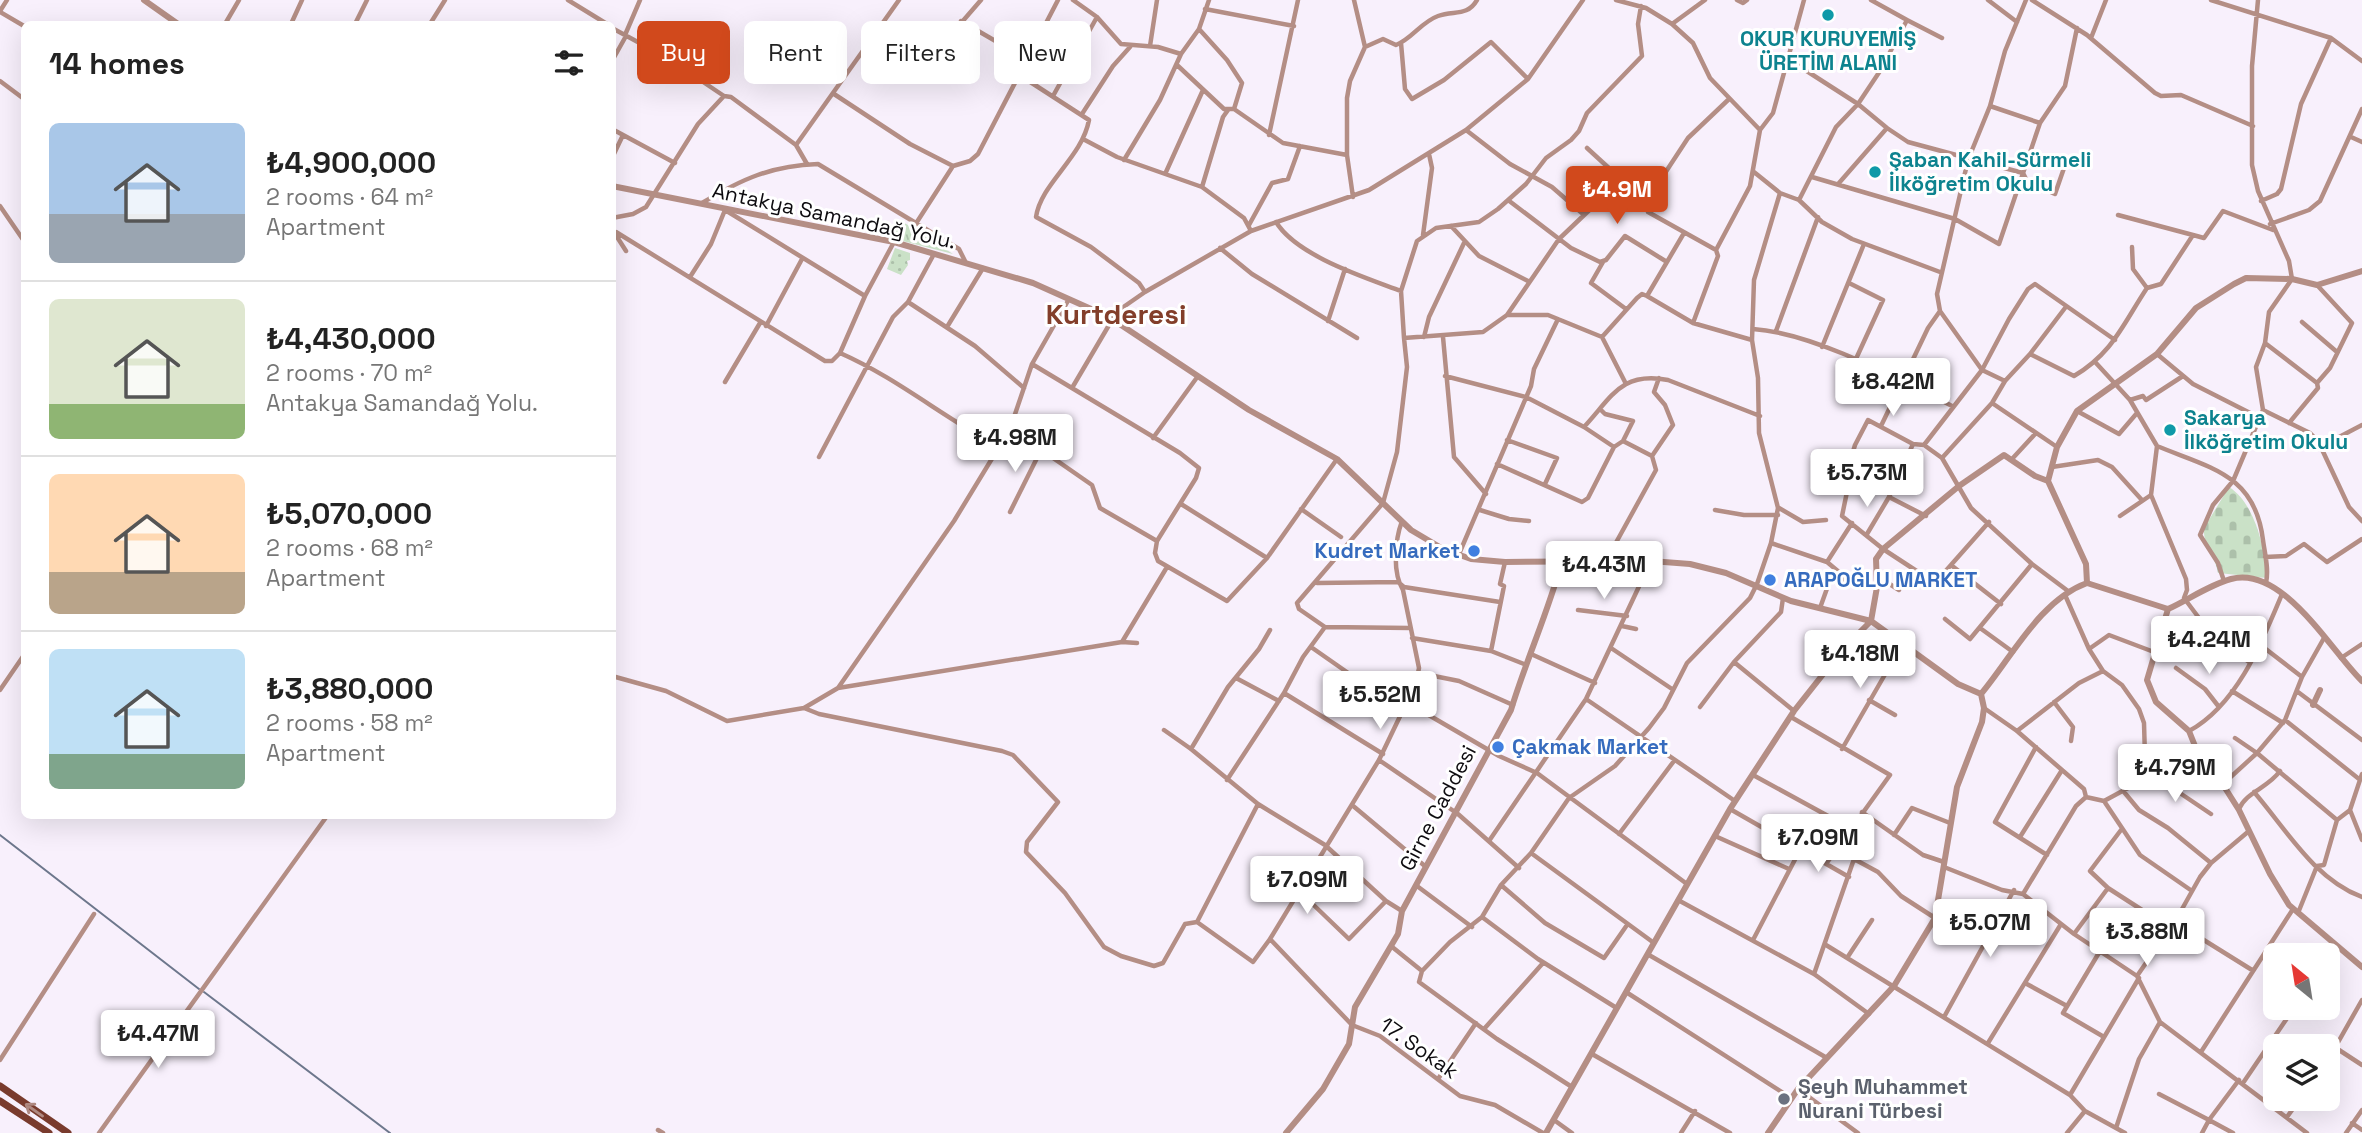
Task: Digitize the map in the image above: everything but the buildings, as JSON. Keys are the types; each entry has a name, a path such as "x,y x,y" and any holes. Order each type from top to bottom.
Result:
{"main road":[{"path":"0,1086 68,1133"},
{"path":"0,1101 49,1133"}],"street":[{"path":"6,0 0,11 21,24"},
{"path":"144,0 174,21"},
{"path":"227,21 239,0"},
{"path":"292,21 302,0"},
{"path":"356,21 367,0"},
{"path":"432,21 445,0"},
{"path":"568,0 602,21"},
{"path":"616,53 640,0"},
{"path":"884,21 899,0"},
{"path":"962,21 981,0"},
{"path":"1048,21 1058,0"},
{"path":"1073,0 1097,18 1115,41 1181,54"},
{"path":"1150,46 1157,0"},
{"path":"1124,160 1181,54 1199,29 1209,0"},
{"path":"1269,135 1298,0"},
{"path":"1353,197 1347,155 1347,98 1365,47 1354,0"},
{"path":"1365,47 1383,39 1401,43 1435,17 1464,13 1477,0"},
{"path":"1072,388 1111,318 1145,292 1251,231 1353,197 1466,130 1528,79 1583,0"},
{"path":"1616,0 1641,6 1672,24 1693,43 1710,78 1728,100 1760,130"},
{"path":"1672,24 1705,0"},
{"path":"1737,0 1743,3 1747,0"},
{"path":"1693,323 1717,256 1716,250 1754,172 1760,130 1773,113 1804,0"},
{"path":"1871,0 1942,38"},
{"path":"1988,0 2017,22"},
{"path":"2005,381 1982,370 1940,311 1937,294 1968,160 1990,106 2026,0"},
{"path":"2032,0 2077,27 2155,93 2161,96 2181,95 2253,127"},
{"path":"2091,38 2106,0"},
{"path":"2211,0 2331,38 2362,61"},
{"path":"2224,583 2218,563 2200,535 2213,505 2233,481 2263,410 2256,368 2265,343 2269,312 2292,279 2289,261 2261,201 2252,165 2254,15 2258,0"},
{"path":"1409,628 1325,627 1299,609 1297,603 1317,583 1383,503 1397,452 1407,367 1401,291 1414,246 1423,235 1450,225 1479,222 1508,200 1546,158 1572,140 1587,113 1640,59 1643,49 1638,18 1641,6"},
{"path":"1205,9 1294,26"},
{"path":"1053,96 1097,18"},
{"path":"1799,200 1836,127 1858,104 1907,20"},
{"path":"1812,177 1955,219 1999,244 2040,123 2066,86 2077,27"},
{"path":"1199,29 1227,60 1242,83 1231,110 1223,117 1202,187"},
{"path":"616,30 669,59 724,96 731,97 796,145 807,164"},
{"path":"2261,201 2277,194 2281,189 2301,104 2331,38"},
{"path":"1401,43 1405,89 1412,99 1444,80 1491,42 1528,79"},
{"path":"1082,114 1113,66 1130,46"},
{"path":"796,145 861,55"},
{"path":"1788,59 1858,104 1908,142 2023,173 2027,181 2055,194 2064,168 2059,166"},
{"path":"1177,65 1203,90 1283,143 1347,155"},
{"path":"0,81 21,97"},
{"path":"915,225 953,166 975,158 1017,84"},
{"path":"1034,84 1089,120 1083,139 1060,176 1051,184 1036,217 1091,247 1139,283 1145,292"},
{"path":"1166,172 1203,90"},
{"path":"834,94 910,144 953,166"},
{"path":"616,217 633,214 655,196 703,117 724,96"},
{"path":"1646,202 1688,138 1728,100"},
{"path":"1990,106 2040,123"},
{"path":"2270,224 2309,210 2320,201 2362,109"},
{"path":"1839,183 1887,128"},
{"path":"1466,130 1510,164 1533,174 1583,214"},
{"path":"616,131 675,163"},
{"path":"616,150 624,135"},
{"path":"2351,137 2362,142"},
{"path":"1083,139 1124,160 1166,172 1202,187 1250,225"},
{"path":"1251,231 1250,225 1272,183 1288,179 1300,146"},
{"path":"1587,148 1623,178 1646,202 1648,212 1716,250"},
{"path":"1423,235 1432,168 1429,154"},
{"path":"698,206 746,177 818,164 915,225 959,249 965,261"},
{"path":"1754,172 1780,193 1799,200 1818,218 1864,244 1940,272"},
{"path":"1404,338 1443,337 1483,331 1507,315 1559,239 1623,178"},
{"name":"Antakya Samandağ Yolu.","path":"616,187 698,206 894,242 965,261 1069,298 1111,318 1249,410 1337,459 1402,521 1443,550 1471,559 1505,562 1607,559 1690,564 1757,583 1783,597 1820,609 1871,621 1958,684 1981,694"},
{"path":"1572,1087 1419,982 1422,971 1450,942 1482,917 1501,885 1531,853 1569,798 1615,766 1641,736 1664,708 1687,663 1750,598 1757,583 1771,543 1778,508 1765,463 1752,341 1754,280 1780,193"},
{"path":"1508,200 1575,251 1603,261"},
{"path":"0,206 21,237"},
{"path":"690,277 711,244 725,210 865,296"},
{"path":"2118,215 2204,238 2223,211 2273,230"},
{"path":"1776,331 1818,218"},
{"path":"1276,222 1291,240 1345,269 1401,291"},
{"path":"1450,225 1464,243 1483,259 1528,281"},
{"path":"616,231 825,361 832,361 840,353 865,296 894,242"},
{"path":"1647,296 1684,233"},
{"path":"616,234 626,251"},
{"path":"2030,354 2074,376 2096,363 2115,340 2147,288 2161,284 2193,235"},
{"path":"1626,309 1591,283 1603,261 1626,236 1667,262"},
{"path":"1424,337 1429,317 1464,243"},
{"path":"1822,347 1864,244"},
{"path":"2132,247 2133,269 2147,288"},
{"path":"1220,248 1252,274 1357,338"},
{"path":"819,457 893,317 908,302 934,253"},
{"path":"725,382 803,259"},
{"path":"947,327 983,267"},
{"path":"1328,321 1345,269"},
{"path":"2087,583 2086,564 2048,481 2057,447 2077,411 2157,354 2196,308 2246,278 2292,279 2316,285 2362,271"},
{"path":"1849,284 1883,300 1855,361"},
{"path":"1924,445 1982,370 2028,289 2035,284 2115,340"},
{"path":"2289,423 2318,388 2318,383 2352,323 2316,285"},
{"path":"1602,337 1642,294 1693,323 1752,341"},
{"path":"838,688 954,521 999,447 1010,428 1032,364 1069,298"},
{"path":"908,302 947,327 1024,388"},
{"path":"1942,458 1992,403 2005,381 2066,308"},
{"path":"1881,426 1905,382 1928,328 1940,311"},
{"path":"1507,315 1548,315 1602,337 1625,382"},
{"path":"1459,554 1526,397 1534,369 1558,318"},
{"path":"2302,322 2337,352"},
{"path":"1753,329 1776,331 1822,347 1905,382 1952,406"},
{"path":"1443,337 1454,457 1486,494"},
{"path":"2265,343 2318,383"},
{"path":"840,353 868,365 925,400 958,426 999,447"},
{"path":"2157,354 2183,376 2258,417"},
{"path":"2096,363 2130,400 2157,446 2151,495 2186,579 2188,590 2184,598 2168,608 2147,680 2152,694 2156,702 2189,731 2199,756 2239,810 2270,874 2295,911 2362,967"},
{"path":"1032,364 1199,468 1157,541 1154,553 1167,567 1227,601 1267,558 1337,459"},
{"path":"1153,438 1198,376"},
{"path":"1445,376 1526,397 1614,447"},
{"path":"2130,400 2143,396 2146,400 2183,376"},
{"path":"1584,428 1625,382 1659,378 1760,416"},
{"path":"1651,456 1673,425 1665,405 1654,393 1659,378"},
{"path":"1992,403 2057,447"},
{"path":"1497,464 1582,502 1588,498 1614,447 1623,441 1633,421 1605,414 1600,409"},
{"path":"2263,410 2310,433 2322,446 2349,506 2362,521"},
{"path":"2077,411 2119,433 2137,413"},
{"path":"1989,522 1935,583 1883,549 1842,516 1848,487 1843,482 1855,445 1868,420 1913,444 1924,445 1942,458 1971,508 1989,522 2032,564 2067,592 2089,649 2103,671 2122,685 2139,709 2144,723 2145,757 2152,775"},
{"path":"1010,428 1092,485 1100,508 1157,541"},
{"path":"2322,446 2361,429"},
{"path":"2012,459 2036,433"},
{"path":"1507,440 1557,458 1545,484"},
{"path":"1607,559 1656,470 1651,456 1623,441"},
{"path":"1867,534 1889,497 1913,444"},
{"path":"2157,446 2193,459 2248,492 2261,523 2266,557 2266,583"},
{"path":"1010,512 1042,448"},
{"path":"1544,1133 1555,1120 1615,1007 1649,955 1735,801 1792,714 1843,649 1871,621 1877,576 1876,559 1883,549 1959,486 2004,455 2035,476 2048,481"},
{"path":"2052,467 2098,460 2112,467 2141,499"},
{"path":"2120,516 2141,499 2151,495"},
{"path":"1889,497 1926,516"},
{"path":"1181,503 1267,558"},
{"path":"1778,508 1802,522 1826,520"},
{"path":"1301,509 1341,537"},
{"path":"1480,510 1509,519 1529,521"},
{"path":"1715,510 1744,515 1778,515"},
{"path":"1197,922 1253,962 1270,939 1325,845 1380,760 1404,712 1419,673 1403,590 1398,582 1396,545 1402,521"},
{"path":"1827,562 1852,523"},
{"path":"2266,557 2286,556 2304,544 2327,562 2362,539"},
{"path":"1771,543 1827,562 1845,576 1843,584"},
{"name":"Girne Caddesi","path":"1286,1133 1323,1089 1349,1044 1355,1007 1398,934 1402,911 1458,814 1513,705 1521,687 1524,664 1531,654 1562,561"},
{"path":"1489,841 1586,699 1651,561"},
{"path":"1491,651 1505,562"},
{"path":"1945,619 1970,639 2032,564"},
{"path":"1951,565 2001,604"},
{"path":"1122,642 1167,567"},
{"path":"1820,609 1834,569"},
{"path":"1877,576 1899,590"},
{"path":"2184,598 2192,598 2232,579 2266,583 2283,594 2362,681"},
{"path":"1317,583 1398,582 1404,587 1500,602"},
{"path":"1768,1133 1798,1089 1829,1059 1894,986 1935,918 1957,787 1984,708 1981,694 2048,608 2067,592 2087,583 2168,608"},
{"path":"2189,731 2219,707 2232,691 2272,623 2283,594"},
{"path":"1700,707 1734,662 1781,612 1783,597"},
{"path":"2184,598 2206,625 2237,636"},
{"path":"1578,610 1627,616"},
{"path":"1622,626 1636,629"},
{"path":"1227,780 1325,627"},
{"path":"1980,628 2014,653"},
{"path":"1191,748 1270,630"},
{"path":"2089,649 2109,635 2154,652"},
{"path":"1412,638 1491,651 1524,664"},
{"path":"2222,784 2257,753 2284,722 2302,677 2324,638"},
{"path":"616,677 666,691 727,721 804,708 838,688 1122,642 1137,643"},
{"path":"2258,643 2302,677"},
{"path":"2179,650 2201,644 2207,648 2226,646 2249,662"},
{"path":"2341,658 2362,644"},
{"path":"1842,749 1902,645"},
{"path":"1311,648 1404,712"},
{"path":"1611,648 1672,689"},
{"path":"1531,654 1595,683"},
{"path":"0,690 21,659"},
{"path":"1734,662 1792,714 1842,749 1890,775 1826,864"},
{"path":"2176,668 2205,688 2219,707"},
{"path":"2017,731 2079,683 2103,671"},
{"path":"1419,673 1459,681 1513,705"},
{"path":"1236,678 1279,701"},
{"path":"2313,705 2320,690"},
{"path":"2232,691 2284,722 2361,777 2350,810 2337,820 2324,865 2317,866"},
{"path":"2298,692 2362,740"},
{"path":"1284,693 1383,754"},
{"path":"1586,699 1735,801"},
{"path":"1869,700 1895,715"},
{"path":"2054,702 2073,727 2071,741"},
{"path":"1408,703 1489,750 1537,773 1687,884"},
{"path":"804,708 1013,755 1058,802 1027,842 1026,852 1065,893 1104,947 1121,956 1154,966 1163,963 1185,925 1197,922 1258,804"},
{"path":"1984,708 2036,747 2084,789 2087,797"},
{"path":"1164,730 1191,748 1258,804 1325,845 1386,901 1402,911"},
{"path":"2235,738 2280,771 2337,820"},
{"path":"2036,747 1995,822 2047,855"},
{"path":"2087,797 2104,801 2152,775 2160,775 2199,756"},
{"path":"1380,760 1458,814 1519,868"},
{"path":"1619,834 1674,761"},
{"path":"2020,837 2062,770"},
{"path":"2239,810 2254,792 2270,785 2280,771"},
{"path":"1753,775 1850,828"},
{"path":"2160,775 2168,785 2211,814"},
{"path":"2124,792 2139,810 2168,828 2211,863"},
{"path":"2254,792 2298,849 2337,885 2362,897"},
{"path":"2022,894 2076,806 2087,797"},
{"path":"2104,801 2140,855 2192,891"},
{"path":"1352,805 1426,867"},
{"path":"1894,835 1912,808 1950,823"},
{"path":"1730,809 1849,877"},
{"path":"2350,810 2362,840"},
{"path":"1862,812 1923,855 2002,890 2014,890 2022,894 2074,934 2138,977 2160,1022 2307,1133"},
{"path":"99,1133 325,819"},
{"path":"2121,830 2090,871 2108,888 2170,928"},
{"path":"2070,1095 2138,977 2211,863 2250,830"},
{"path":"1715,836 1789,869"},
{"path":"1753,940 1801,848"},
{"path":"1531,853 1655,944"},
{"path":"1814,974 1854,859 1878,872 1901,896 1935,918"},
{"path":"2201,1052 2252,970 2295,911 2317,866"},
{"path":"1501,885 1545,923 1604,958 1627,925"},
{"path":"1417,886 1472,927"},
{"path":"2074,934 2108,888"},
{"path":"1298,890 1349,939 1386,901"},
{"path":"1944,1017 2014,890"},
{"path":"1678,900 1814,974 1868,1014"},
{"path":"0,1060 94,914"},
{"path":"1482,917 1544,962 1615,1007"},
{"path":"2177,918 2199,937 2252,970"},
{"path":"1847,958 1872,920"},
{"path":"1987,1044 2061,924"},
{"path":"1270,939 1352,1024"},
{"path":"1826,945 2070,1095 2085,1111 2125,1133"},
{"path":"1391,946 1422,971"},
{"path":"2100,951 2063,1013 2104,1037"},
{"path":"1649,955 1829,1059"},
{"path":"1484,1029 1544,962"},
{"path":"2025,983 2067,1006"},
{"path":"1626,992 1791,1098"},
{"path":"2340,1041 2362,1000"},
{"path":"2202,1133 2285,1020"},
{"path":"2116,1128 2139,1059 2160,1022"},
{"path":"1438,1079 1476,1023"},
{"name":"17. Sokak","path":"1352,1024 1380,1036 1460,1096 1495,1105 1544,1133"},
{"path":"2340,1051 2362,1065"},
{"path":"1592,1054 1730,1133"},
{"path":"1798,1089 1858,1133"},
{"path":"2159,1094 2233,1133"},
{"path":"2346,1133 2362,1110"},
{"path":"1681,1133 1695,1111"},
{"path":"2067,1133 2085,1111"},
{"path":"2287,1117 2291,1111"},
{"path":"1555,1120 1572,1133"},
{"path":"2352,1123 2362,1130"}],"green space":[{"path":"900,220 953,254 891,238"},
{"path":"895,248 910,253 908,265 901,275 887,269"},
{"path":"2229,487 2238,494 2252,515 2261,541 2267,578 2218,573 2205,539 2204,528"}],"waterway":[{"path":"0,835 199,989"},
{"path":"204,992 390,1133"}],"place":[{"name":"OKUR KURUYEMİŞ ÜRETİM ALANI","path":"1828,15"},
{"name":"Şaban Kahil-Sürmeli İlköğretim Okulu","path":"1875,172"},
{"name":"Sakarya İlköğretim Okulu","path":"2170,430"},
{"name":"Kudret Market","path":"1474,551"},
{"name":"ARAPOĞLU MARKET","path":"1770,580"},
{"name":"Çakmak Market","path":"1498,747"},
{"name":"Şeyh Muhammet Nurani Türbesi","path":"1784,1099"}],"district":[{"name":"Kurtderesi","path":"1116,314"}]}
